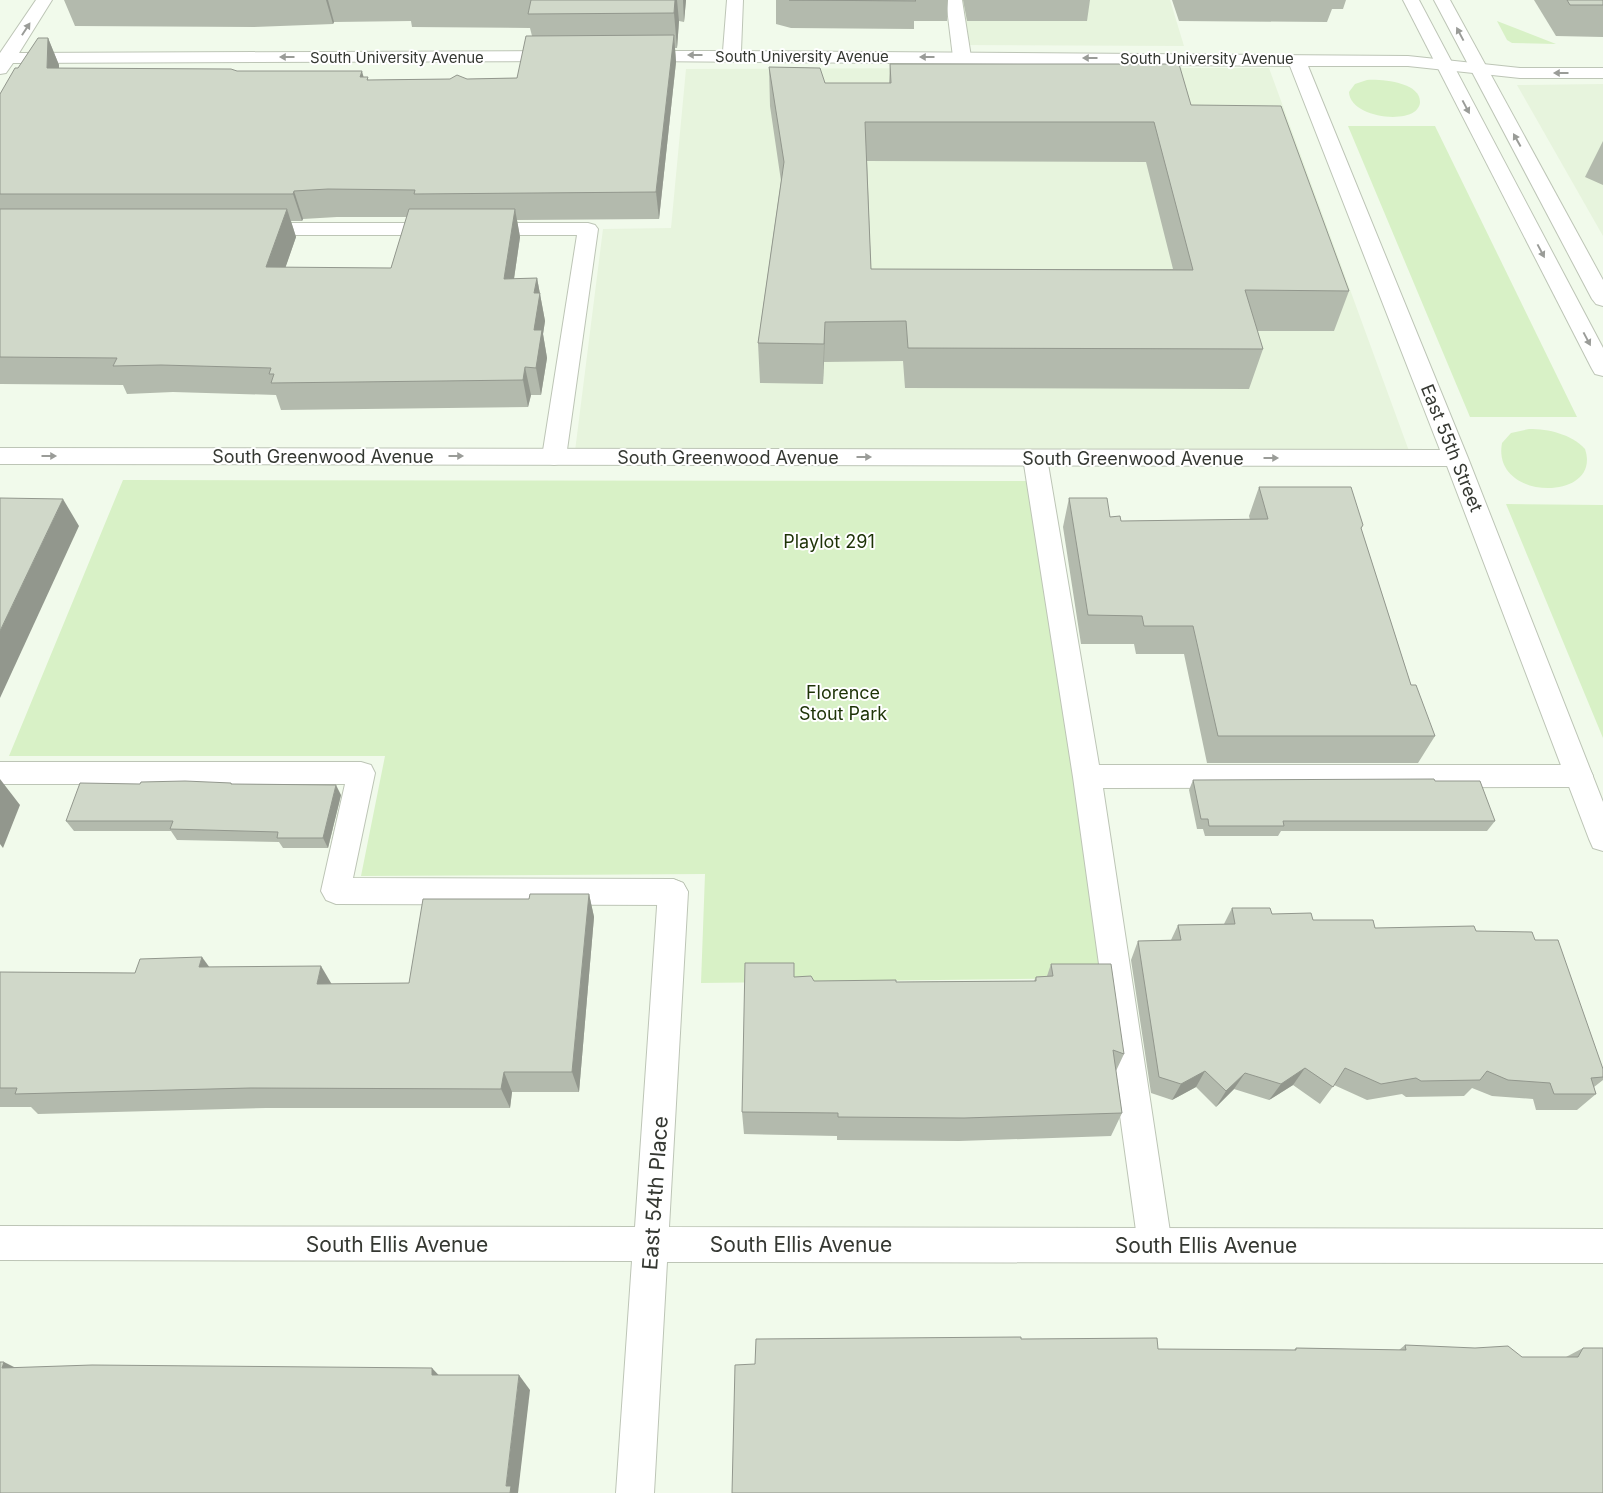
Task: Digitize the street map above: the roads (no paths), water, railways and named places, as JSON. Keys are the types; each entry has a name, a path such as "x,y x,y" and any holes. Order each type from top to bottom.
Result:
{"street":[{"path":"2,62 44,0"},
{"path":"732,55 735,0"},
{"path":"954,0 962,57"},
{"path":"1411,0 1603,369"},
{"path":"1442,0 1603,299"},
{"name":"South University Avenue","path":"2,62 576,56"},
{"name":"South University Avenue","path":"626,56 1296,59 1408,61 1520,73 1603,73"},
{"name":"East 55th Street","path":"1296,59 1456,458 1603,839"},
{"path":"239,229 588,229 554,457"},
{"name":"South Greenwood Avenue","path":"0,456 1456,458"},
{"path":"1035,458 1087,777 1155,1245"},
{"name":"East 54th Place","path":"0,773 361,773 336,891 673,892 635,1493"},
{"path":"1087,777 1579,776"},
{"name":"South Ellis Avenue","path":"0,1243 1603,1246"}],"park label":[{"name":"Playlot 291","path":"829,541"},
{"name":"Florence Stout Park","path":"843,702"}]}
